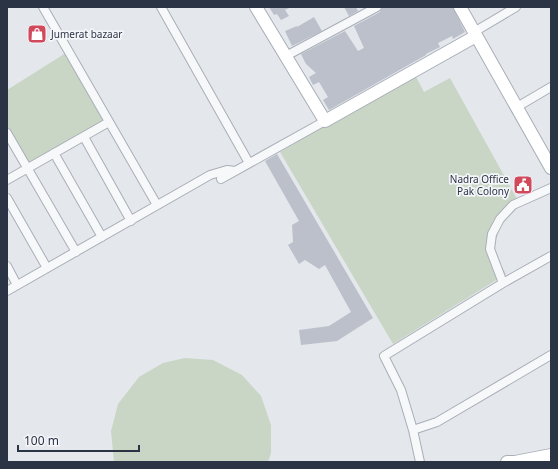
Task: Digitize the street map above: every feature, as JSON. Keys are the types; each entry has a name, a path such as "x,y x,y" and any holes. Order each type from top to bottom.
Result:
{"street":[{"path":"43,7 157,206"},
{"path":"161,7 249,163"},
{"path":"256,7 325,120"},
{"path":"286,56 377,7"},
{"path":"460,7 551,168"},
{"path":"221,179 475,34 516,7"},
{"path":"517,107 551,88"},
{"path":"7,180 109,122"},
{"path":"7,133 76,252"},
{"path":"84,137 130,221"},
{"path":"54,153 102,237"},
{"path":"7,290 210,175 227,170 235,171"},
{"path":"503,283 490,249 492,234 500,219 513,205 551,188"},
{"path":"7,198 47,268"},
{"path":"420,462 413,430 401,390 384,356 503,283 551,256"},
{"path":"7,266 18,285"},
{"path":"413,430 437,422 551,355"},
{"path":"507,462 551,456"}],"green space":[{"path":"69,51 109,122 28,168 7,132 7,90"},
{"path":"414,73 424,92 450,78 517,199 503,221 492,250 506,274 393,344 280,152"},
{"path":"185,358 213,360 242,375 261,396 271,425 271,453 268,462 114,462 111,431 118,404 139,377 163,363"}],"building":[{"path":"269,7 291,7 285,10 289,16 281,20 277,14 274,15"},
{"path":"344,7 356,7 358,11 349,16"},
{"path":"382,7 453,7 465,32 453,39 452,36 438,43 440,47 329,110 323,100 328,97 319,82 313,85 309,77 316,73 306,64 301,54 345,31 358,51 364,48 354,26 380,12"},
{"path":"314,17 322,31 292,46 285,31 297,27"},
{"path":"277,154 373,318 337,341 301,345 299,330 329,326 351,312 325,265 319,269 305,260 299,264 288,245 293,242 292,225 299,221 265,161"}],"place":[{"name":"Jumerat bazaar","path":"37,34"},
{"name":"Nadra Office Pak Colony","path":"523,185"}]}
